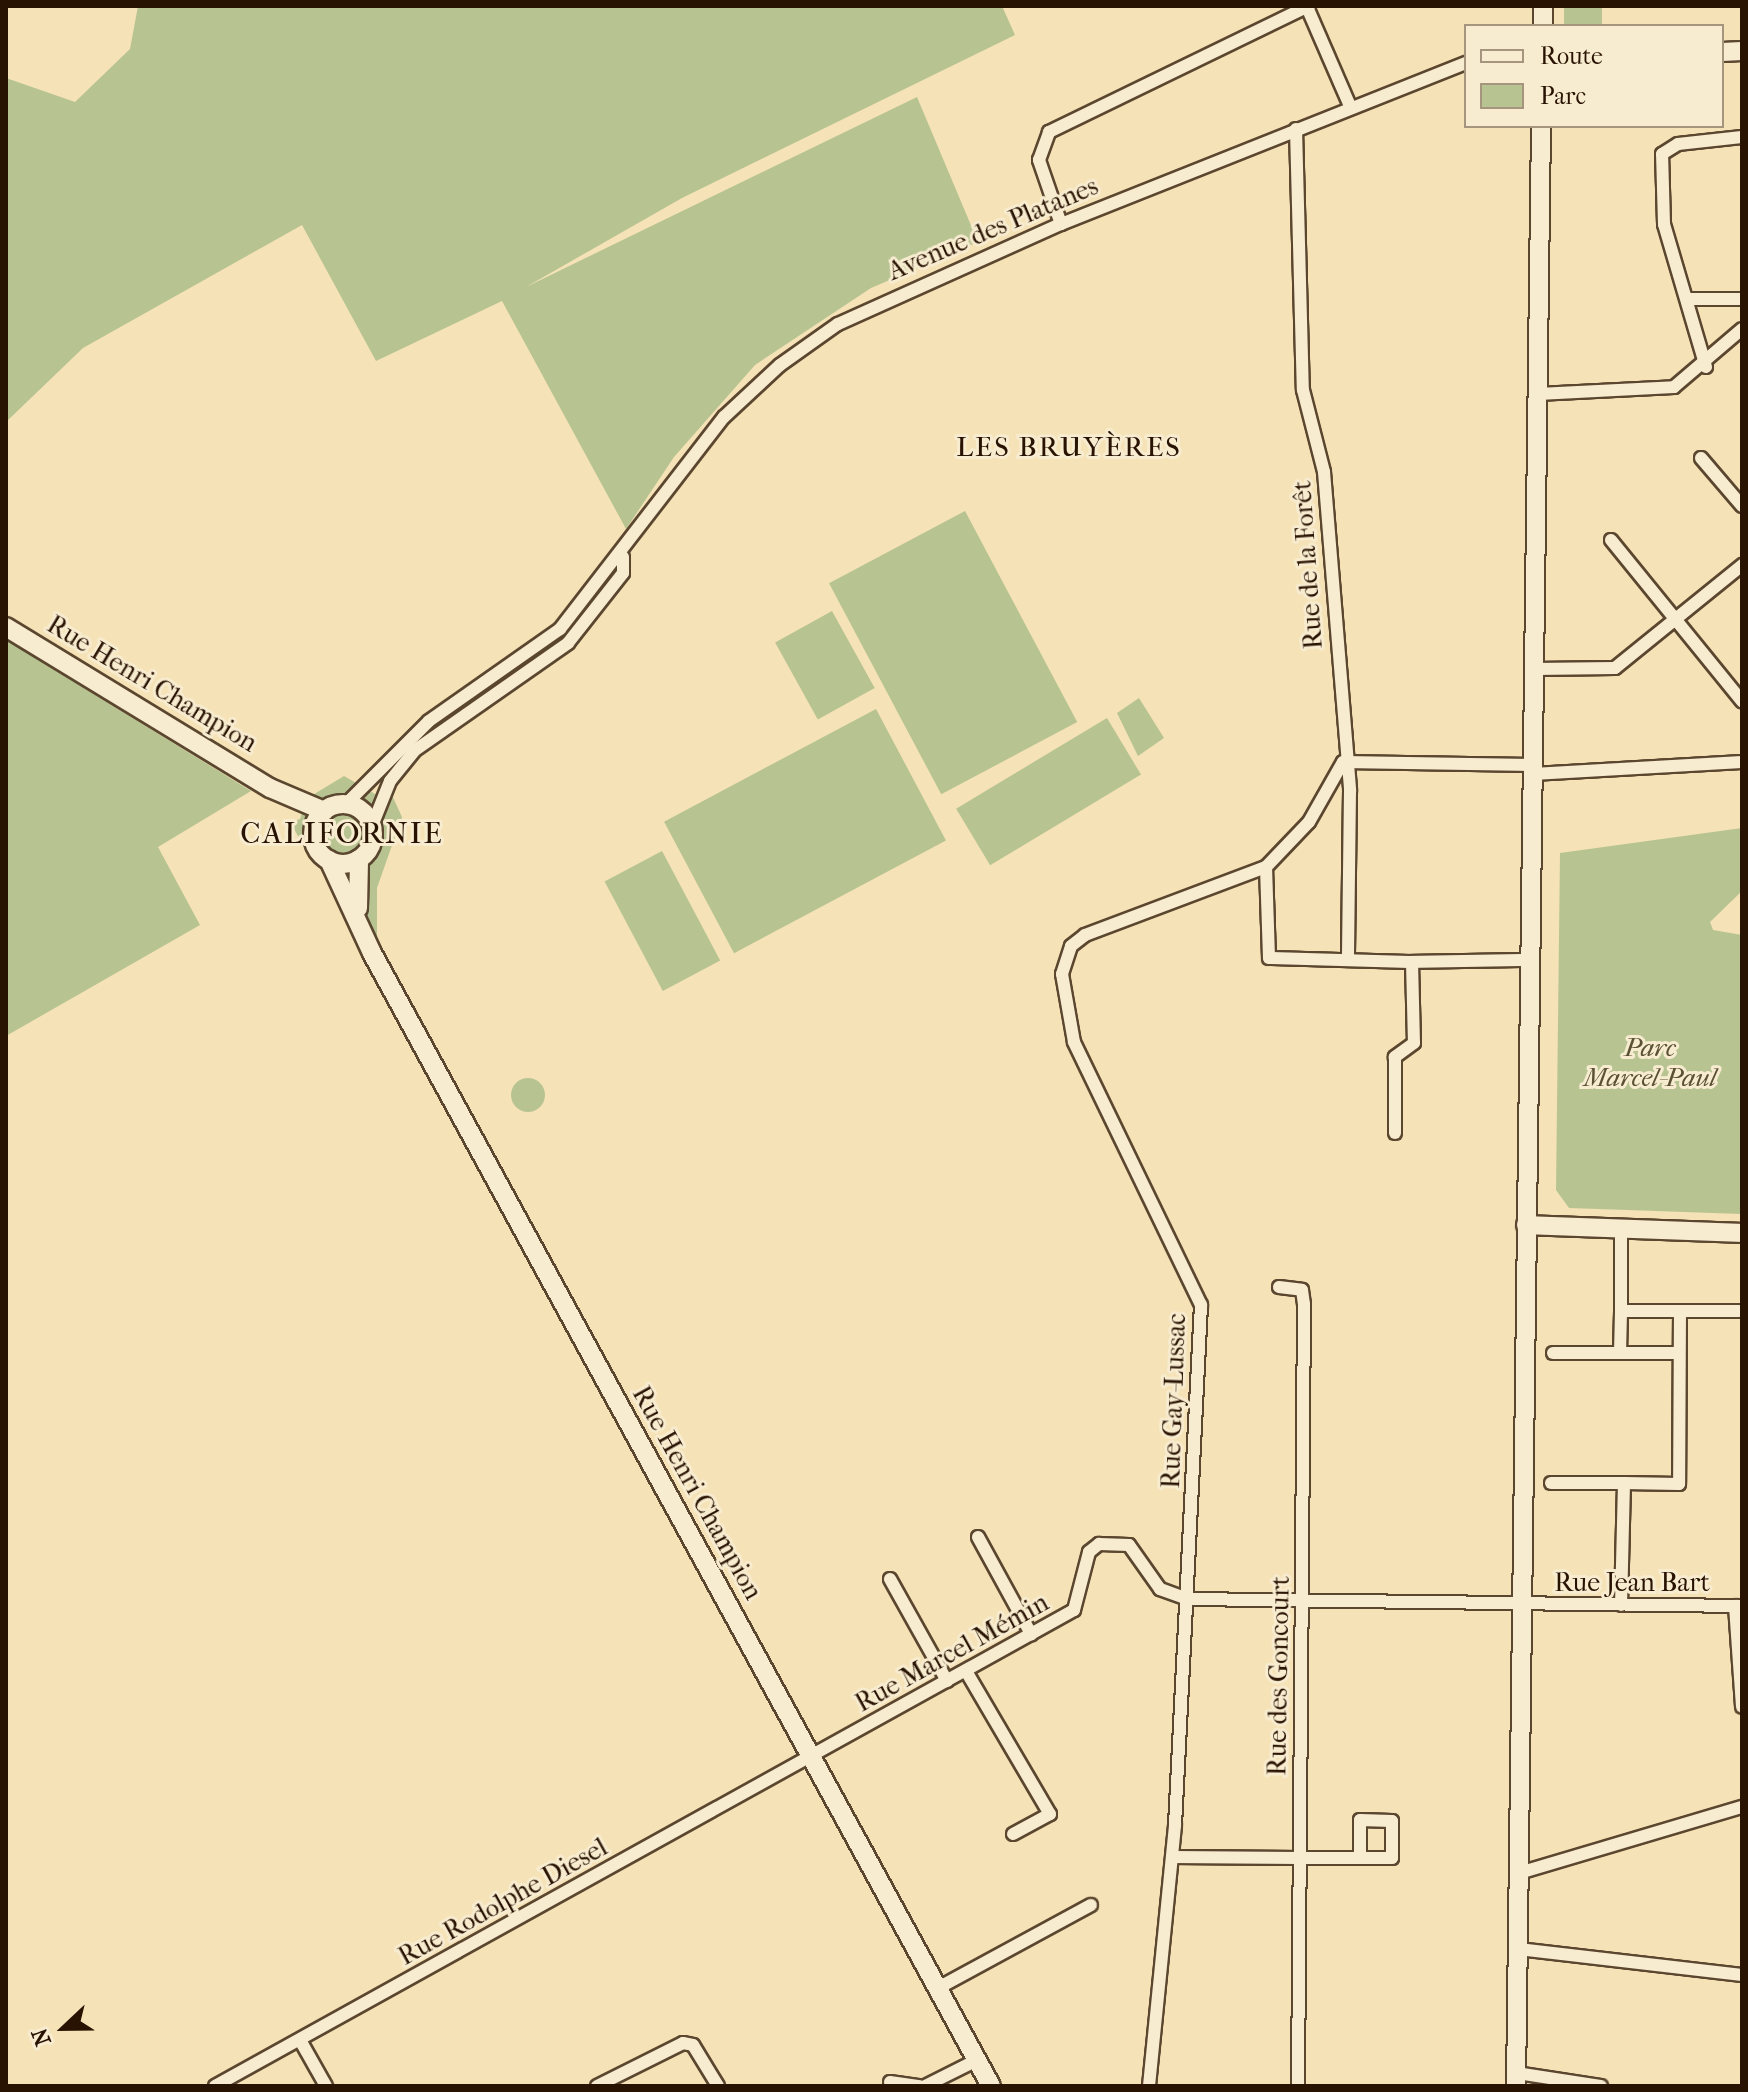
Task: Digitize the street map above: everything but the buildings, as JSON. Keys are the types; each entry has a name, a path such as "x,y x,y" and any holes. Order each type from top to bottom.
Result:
{"street":[{"path":"1061,224 1039,160 1049,132 1308,6 1350,106"},
{"name":"Avenue des Platanes","path":"346,804 429,721 560,629 623,557 724,417 780,365 877,301 1350,106 1464,64"},
{"path":"1541,128 1516,2080 1601,2086"},
{"name":"Rue de la Forêt","path":"1296,129 1303,390 1324,472 1343,762 1350,791 1348,959"},
{"path":"1706,367 1693,344 1687,299 1664,224 1662,154 1678,144 1742,137"},
{"path":"1687,299 1742,299"},
{"path":"1538,394 1652,392 1706,367 1742,329"},
{"path":"1701,458 1742,506"},
{"path":"1611,540 1742,701"},
{"name":"Avenue des Platanes","path":"372,826 390,781 414,751 568,643 623,573 623,557"},
{"path":"1534,669 1615,668 1742,565"},
{"name":"Rue Henri Champion","path":"6,627 270,788 324,811"},
{"path":"1343,762 1533,770 1742,762"},
{"name":"Rue Gay-Lussac","path":"1149,2086 1172,1857 1201,1305 1074,1042 1062,974 1071,946 1085,935 1266,867 1309,822 1343,762"},
{"name":"Rue Henri Champion","path":"270,788 313,836"},
{"path":"346,804 372,826 371,844 359,859 329,860 313,836 324,811 346,804"},
{"name":"Rue Henri Champion","path":"359,859 359,924"},
{"name":"Rue Henri Champion","path":"329,860 359,924 991,2086"},
{"path":"1266,867 1269,958 1412,962 1530,960"},
{"path":"1395,1133 1395,1057 1414,1043 1412,962"},
{"path":"1526,1225 1621,1226 1742,1233"},
{"path":"1620,1353 1621,1226"},
{"name":"Rue des Goncourt","path":"1279,1287 1302,1290 1304,1304 1298,2086"},
{"path":"1621,1311 1739,1311"},
{"path":"1551,1483 1679,1484 1680,1311"},
{"path":"1553,1353 1679,1353"},
{"path":"1621,1605 1624,1483"},
{"path":"978,1537 1031,1634"},
{"name":"Rue Marcel Mémin","path":"811,1755 1074,1610 1089,1552 1107,1542 1129,1545 1160,1589 1187,1599"},
{"path":"890,1579 947,1681"},
{"name":"Rue Jean Bart","path":"1187,1599 1738,1606"},
{"path":"1738,1606 1742,1707"},
{"path":"966,1671 1050,1814 1013,1834"},
{"name":"Rue Rodolphe Diesel","path":"215,2086 811,1755"},
{"path":"1519,1873 1742,1807"},
{"path":"1172,1857 1360,1858"},
{"path":"938,1988 1091,1905"},
{"path":"1518,1949 1742,1975"},
{"path":"300,2040 326,2086"},
{"path":"597,2086 683,2043 693,2045 718,2086"},
{"path":"890,2082 922,2086 977,2060"}],"green space":[{"path":"138,6 1002,6 1015,35 682,198 526,287 917,97 978,242 871,288 755,365 674,457 626,529 502,301 376,361 302,225 83,348 6,422 6,78 75,102 130,49"},
{"path":"1564,6 1602,6 1602,24 1564,24"},
{"path":"965,511 1077,722 941,794 829,583"},
{"path":"832,611 875,688 818,719 775,643"},
{"path":"6,640 251,791 158,847 200,925 6,1036"},
{"path":"1139,698 1164,738 1138,756 1117,713"},
{"path":"876,709 946,841 734,953 664,822"},
{"path":"1107,718 1141,775 990,865 956,809"},
{"path":"344,776 382,798 391,793 402,817 377,888 377,943 339,863 369,849 369,818 352,805 330,806 313,836 306,827 306,850 290,822 300,819 306,799"},
{"path":"343,811 358,818 365,833 358,848 343,855 328,848 321,833 328,818"},
{"name":"Parc Marcel-Paul","path":"1742,828 1742,891 1710,922 1713,930 1742,935 1742,1214 1569,1208 1556,1190 1560,853"},
{"path":"662,851 720,960 663,991 605,882"},
{"path":"528,1078 540,1083 545,1095 540,1107 528,1112 516,1107 511,1095 516,1083"}],"district":[{"name":"LES BRUYÈRES","path":"1069,447"},
{"name":"CALIFORNIE","path":"342,834"}]}
